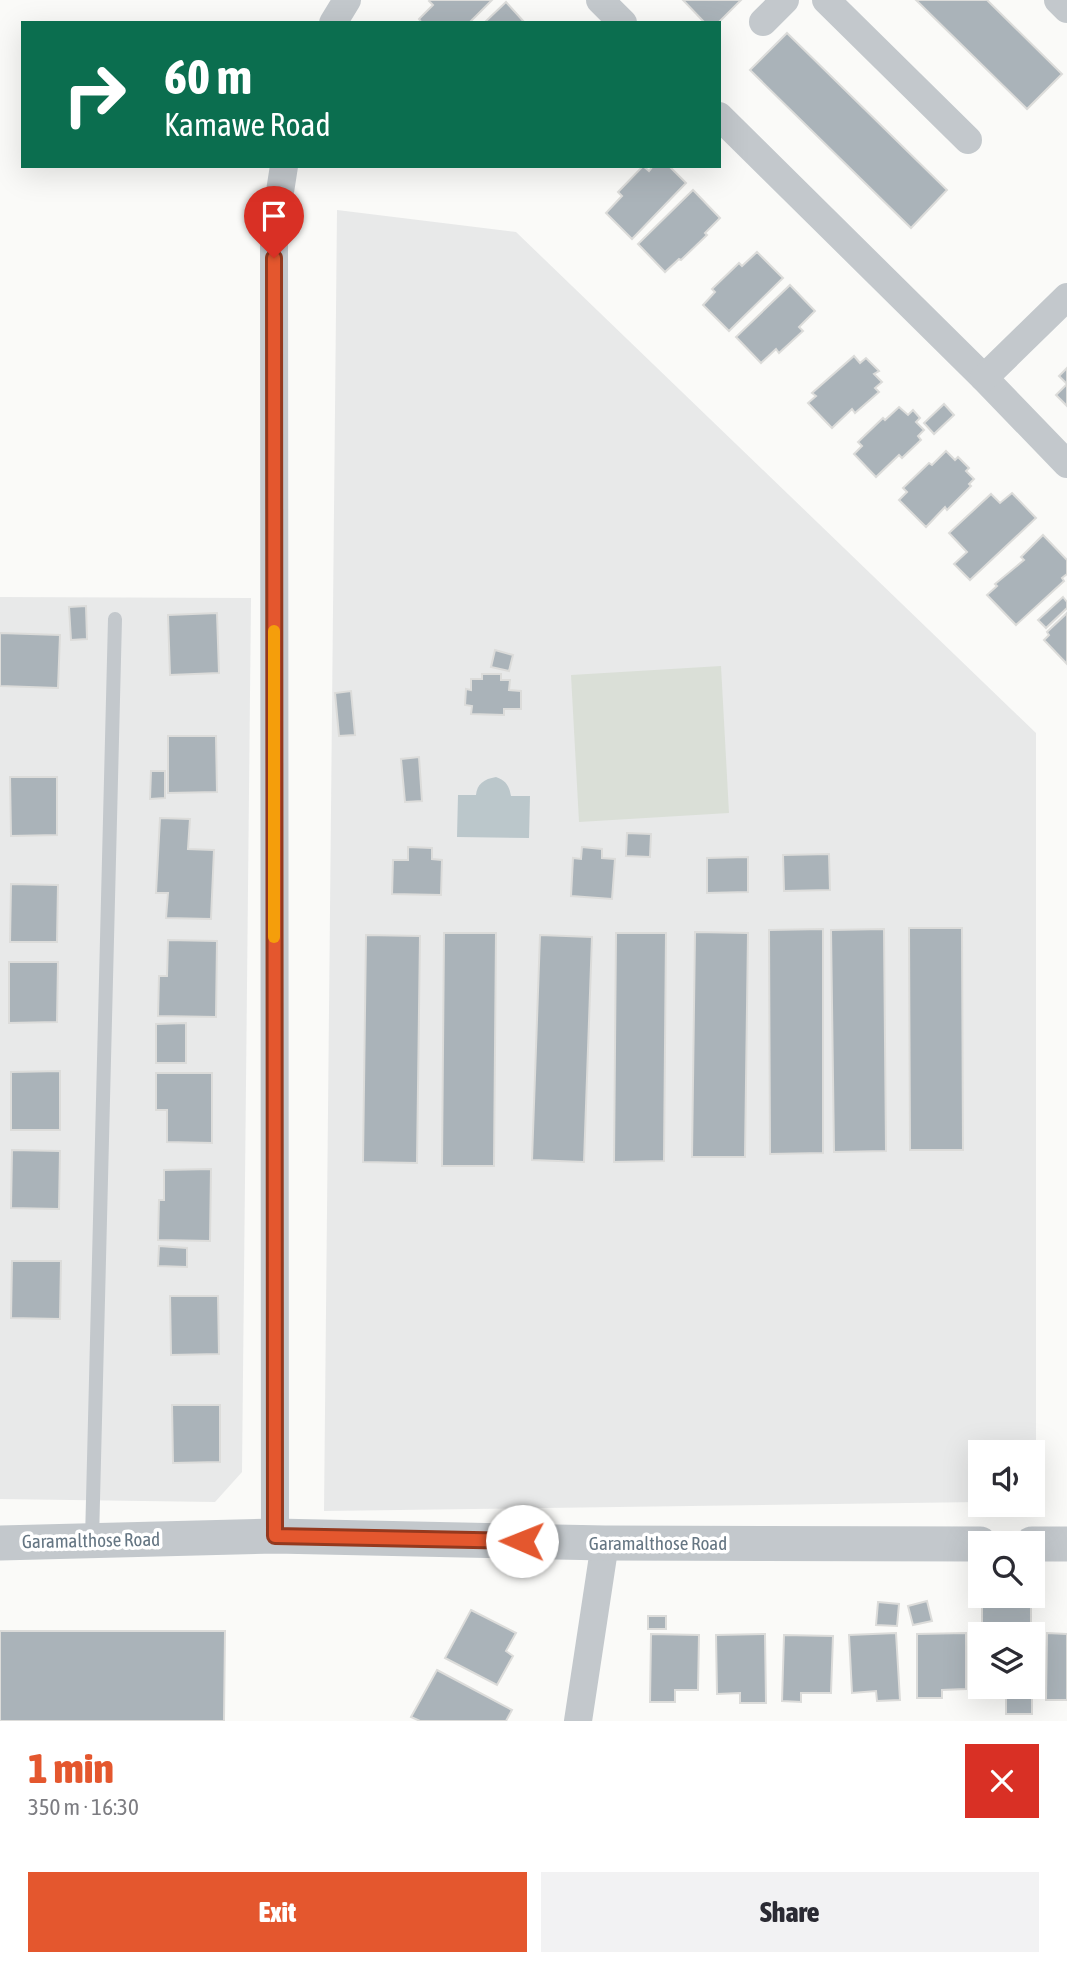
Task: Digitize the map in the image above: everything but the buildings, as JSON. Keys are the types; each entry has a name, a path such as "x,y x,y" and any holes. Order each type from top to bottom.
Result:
{"street":[{"path":"334,21 347,0"},
{"path":"600,0 621,21"},
{"path":"763,22 785,0"},
{"path":"826,0 968,140"},
{"path":"1058,0 1067,9"},
{"path":"721,118 984,378 1067,464"},
{"path":"275,1536 274,230 284,168"},
{"path":"984,378 1067,297"},
{"name":"Garamalthose Road","path":"0,1542 275,1536 605,1543 968,1544"},
{"path":"578,1721 605,1543"},
{"path":"1045,1544 1067,1545"}],"lane":[{"path":"92,1540 115,619"}],"shaded area":[{"path":"337,210 516,232 1036,733 1036,1440 968,1440 968,1502 324,1511"},
{"path":"0,597 251,598 242,1472 215,1502 0,1499"},
{"path":"721,666 729,813 579,822 571,675"},
{"path":"496,777 506,784 511,796 530,796 529,838 457,837 458,795 476,795 482,783"}],"slow traffic":[{"path":"274,631 274,937"}],"route":[{"path":"274,258 275,1536 522,1541"}]}
